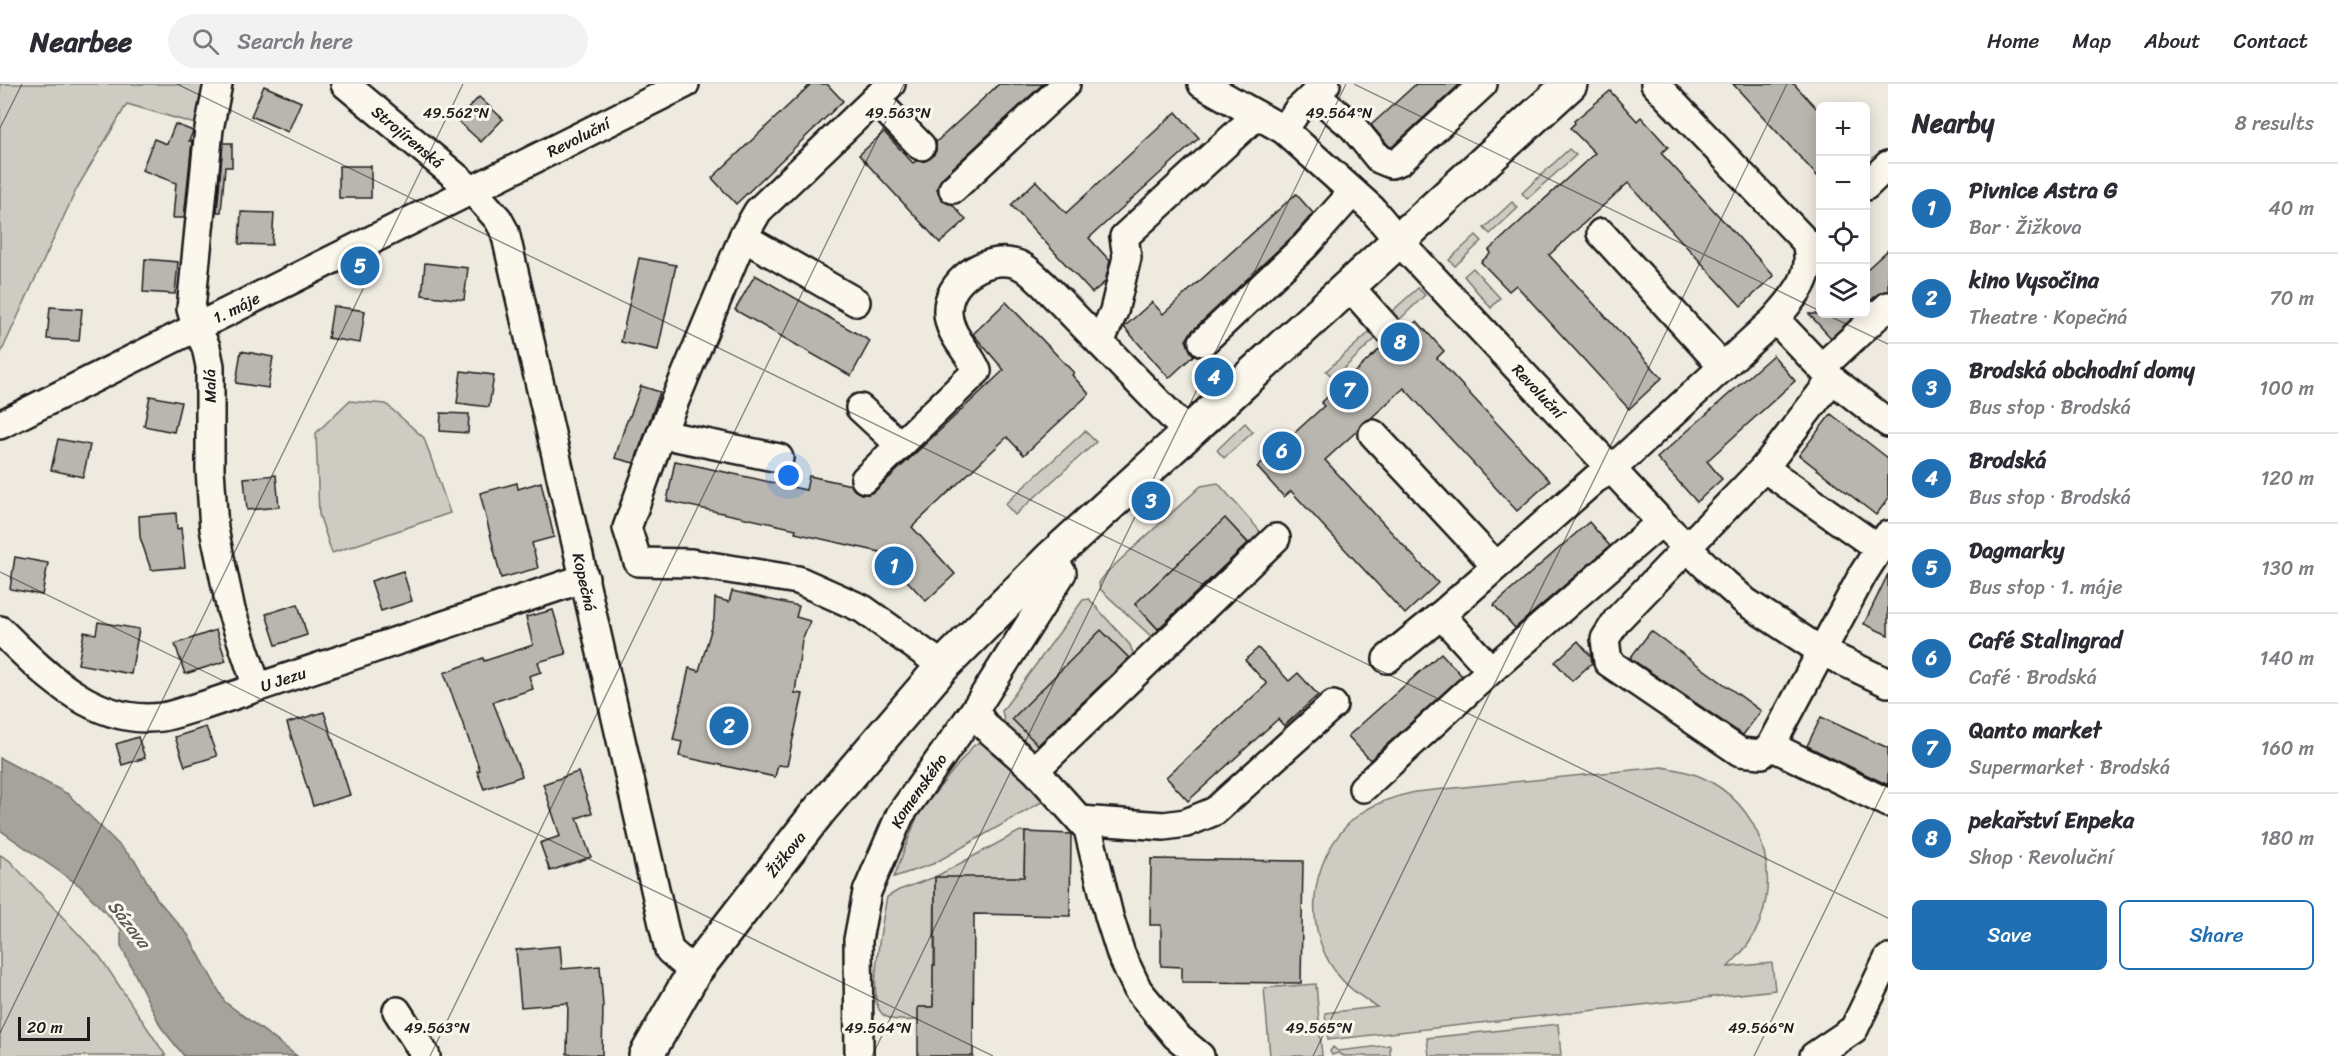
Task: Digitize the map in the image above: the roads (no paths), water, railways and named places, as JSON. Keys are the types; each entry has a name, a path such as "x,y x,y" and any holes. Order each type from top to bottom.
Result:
{"main road":[{"name":"Žižkova","path":"646,1056 694,972 818,812 943,666 1051,558 1570,84"}],"street":[{"name":"Malá","path":"218,84 209,129 191,309 206,346 210,366 210,469 214,529 231,610 257,687"},
{"name":"Strojírenská","path":"345,84 472,190"},
{"name":"Revoluční","path":"472,190 685,84"},
{"path":"953,189 1066,84"},
{"name":"Revoluční","path":"1202,84 1284,130 1372,209 1398,240 1661,522 1746,602 1821,651 1888,683"},
{"path":"1284,130 1297,111 1321,87 1378,159 1391,164 1400,161 1483,84"},
{"path":"1387,659 1441,615 1595,479 1612,469 1776,319 1801,288 1811,259 1813,235 1655,84"},
{"path":"921,146 883,92 758,211 743,237 661,434 627,528 638,562 692,563 798,580 863,609 943,666"},
{"path":"1100,342 1114,311 1127,257 1124,237 1257,115"},
{"name":"1. máje","path":"0,425 472,190"},
{"name":"Kopečná","path":"472,190 498,219 508,242 580,530 585,578 669,950 694,972"},
{"path":"1203,342 1306,245 1353,192"},
{"path":"1601,232 1723,367"},
{"path":"743,237 856,302"},
{"path":"865,479 977,371 955,336 948,315 948,305 957,284 977,267 998,262 1013,262 1025,268 1188,433"},
{"path":"1349,286 1391,333"},
{"path":"1764,468 1883,541 1821,651 1772,746 1762,753 1740,752 1608,662 1605,639 1617,620 1764,468 1827,373 1888,306"},
{"path":"1776,319 1827,373 1888,423"},
{"path":"860,408 900,445"},
{"path":"661,434 779,458"},
{"path":"1373,434 1496,566"},
{"path":"1363,788 1491,670 1661,522"},
{"path":"1035,770 1276,538"},
{"name":"Komenského","path":"859,1056 858,940 867,892 900,815 974,711 1062,573 1051,558"},
{"name":"U Jezu","path":"0,630 55,682 87,703 112,712 161,717 585,578"},
{"path":"1441,615 1491,670"},
{"path":"1080,820 1164,826 1186,823 1215,811 1333,705"},
{"path":"974,711 987,728 1035,770 1088,829 1109,916 1121,954 1138,990 1176,1036 1200,1056"},
{"path":"1772,746 1888,803"},
{"path":"1814,1056 1854,1029 1888,959"},
{"path":"397,1011 426,1056"}],"water":[{"name":"Sázava","path":"0,758 68,794 136,862 157,899 188,935 225,1002 297,1056 184,1056 161,1027 121,946 121,929 80,886 0,830"}],"place":[{"name":"Dagmarky","path":"360,266"},
{"name":"pekařství Enpeka","path":"1400,342"},
{"name":"Brodská","path":"1214,377"},
{"name":"Qanto market","path":"1349,390"},
{"name":"Café Stalingrad","path":"1282,451"},
{"name":"Brodská obchodní domy","path":"1151,501"},
{"name":"Pivnice Astra G","path":"894,566"},
{"name":"kino Vysočina","path":"729,726"}]}
